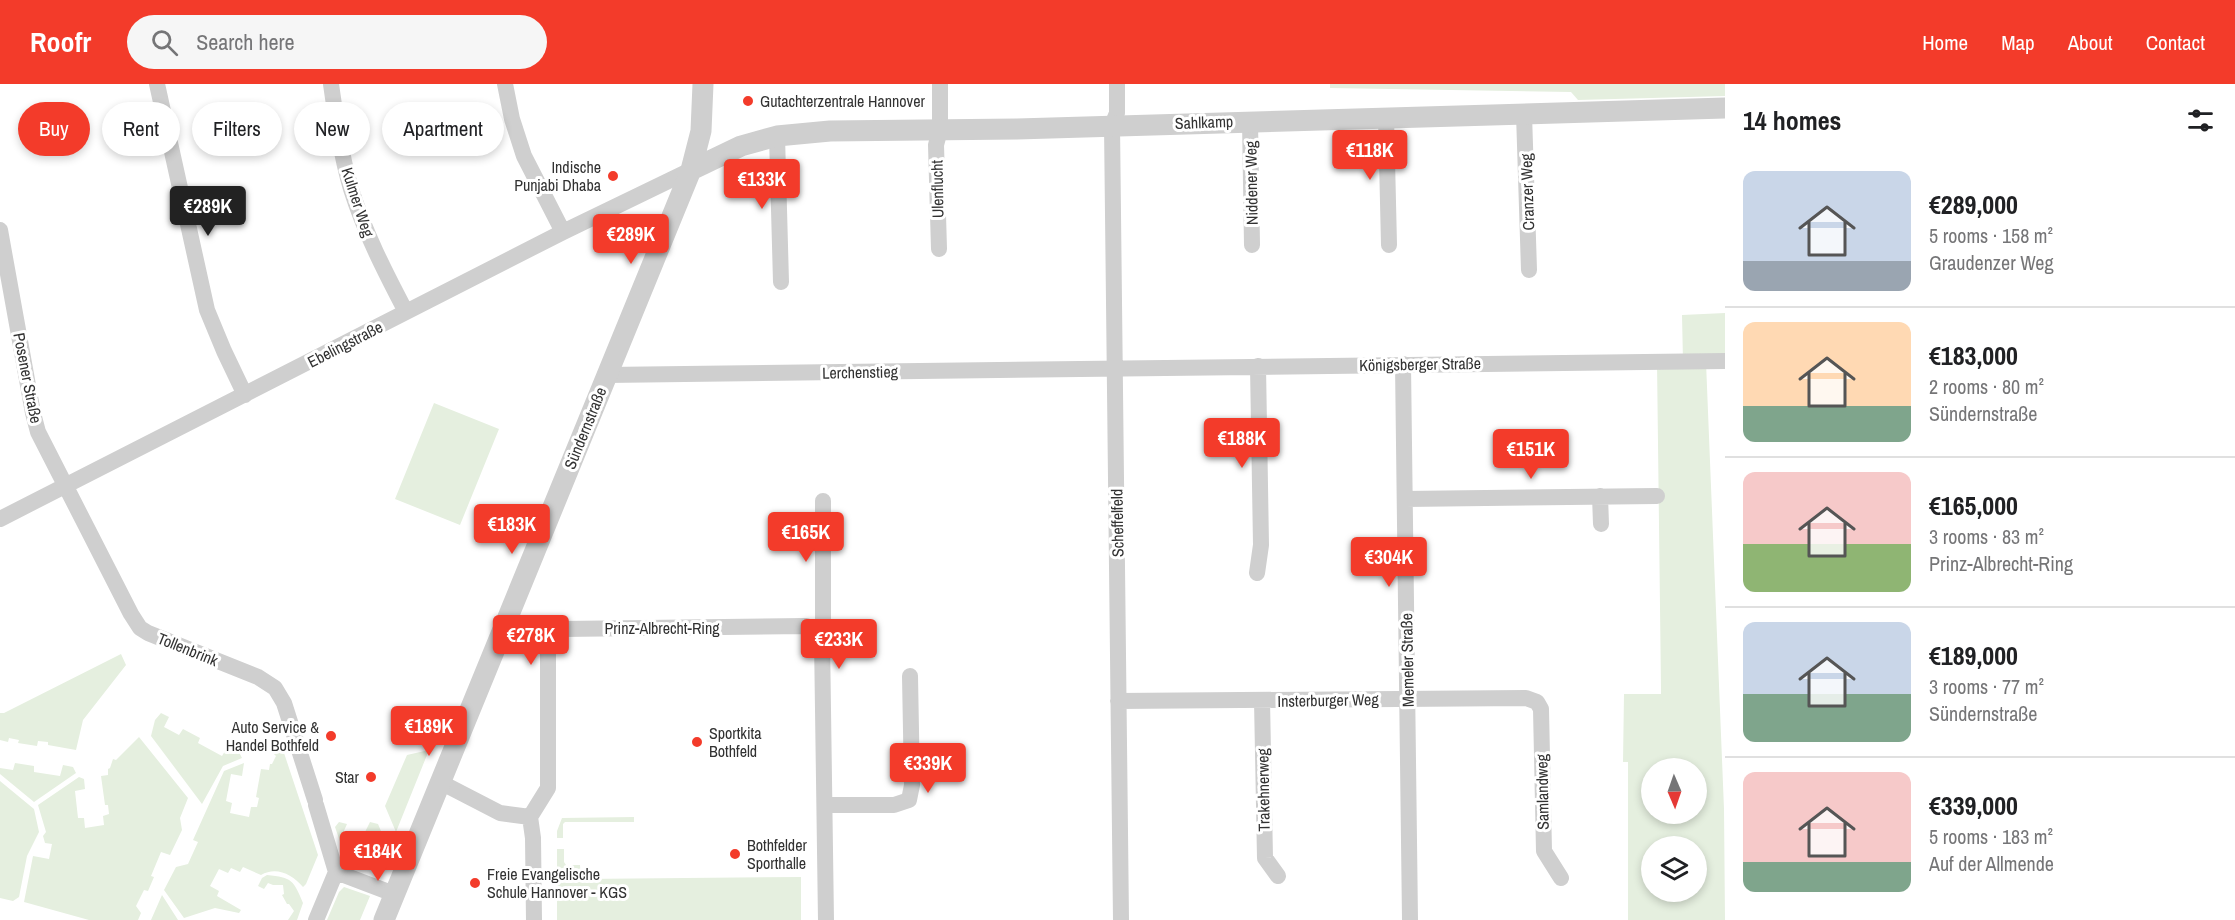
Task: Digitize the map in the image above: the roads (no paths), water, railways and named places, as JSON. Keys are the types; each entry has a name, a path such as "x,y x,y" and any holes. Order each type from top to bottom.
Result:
{"street":[{"path":"157,84 207,310 245,395"},
{"name":"Kulmer Weg","path":"331,84 340,146 351,188 377,257 406,312"},
{"path":"505,84 512,119 524,156 563,232"},
{"name":"Sündernstraße","path":"384,920 691,170 701,131 703,84"},
{"name":"Ulenflucht","path":"939,249 936,145 939,130 940,84"},
{"name":"Scheffelfeld","path":"1117,84 1117,114 1112,125 1121,920"},
{"name":"Sahlkamp","path":"691,170 741,146 777,136 830,131 939,130 1725,108"},
{"name":"Cranzer Weg","path":"1524,114 1529,270"},
{"path":"1386,117 1389,245"},
{"name":"Niddener Weg","path":"1250,121 1252,245"},
{"path":"777,136 781,282"},
{"name":"Ebelingstraße","path":"0,519 563,232 691,170"},
{"name":"Posener Straße","path":"0,230 33,413 38,432 65,485"},
{"name":"Königsberger Straße","path":"1115,368 1725,361"},
{"name":"Memeler Straße","path":"1403,364 1410,920"},
{"path":"1257,573 1261,545 1258,366"},
{"name":"Lerchenstieg","path":"606,375 1115,368"},
{"name":"Tollenbrink","path":"65,485 140,628 258,677 275,688 284,703 336,872"},
{"path":"1600,496 1601,524"},
{"path":"1405,499 1657,496"},
{"path":"823,501 823,620 819,631 822,639 826,920"},
{"name":"Prinz-Albrecht-Ring","path":"530,817 548,788 548,645 551,634 562,629 806,626 819,631"},
{"path":"825,805 894,805 909,800 912,785 910,676"},
{"name":"Insterburger Weg","path":"1118,701 1526,698 1537,702"},
{"name":"Trakehnerweg","path":"1262,700 1265,858 1278,876"},
{"name":"Samlandweg","path":"1537,702 1541,709 1544,851 1561,878"},
{"path":"441,782 500,813 530,817 533,837 534,920"},
{"path":"316,920 336,872 394,894"}],"place":[{"name":"Gutachterzentrale Hannover","path":"748,101"},
{"name":"Indische Punjabi Dhaba","path":"613,176"},
{"name":"Auto Service & Handel Bothfeld","path":"331,736"},
{"name":"Sportkita Bothfeld","path":"697,742"},
{"name":"Star","path":"371,777"},
{"name":"Bothfelder Sporthalle","path":"735,854"},
{"name":"Freie Evangelische Schule Hannover - KGS","path":"475,883"}]}
